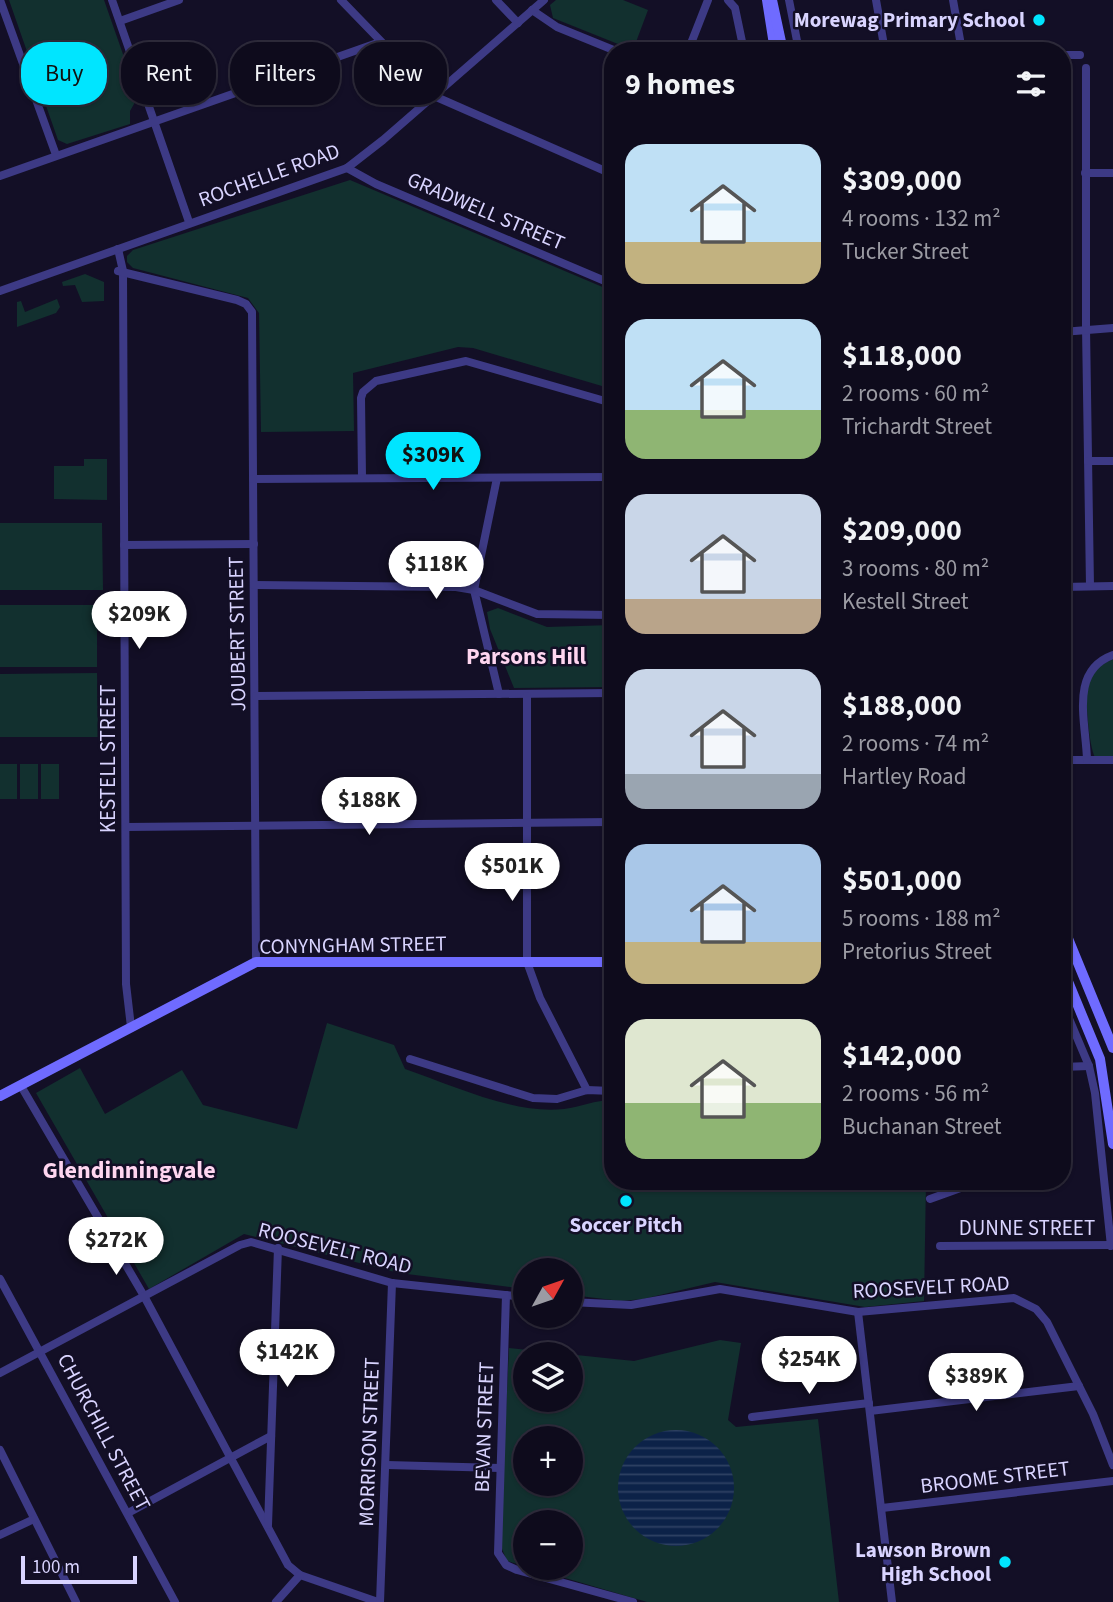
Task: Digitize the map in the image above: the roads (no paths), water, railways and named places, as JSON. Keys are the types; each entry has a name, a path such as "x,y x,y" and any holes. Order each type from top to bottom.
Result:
{"street":[{"path":"0,0 56,155"},
{"path":"112,0 189,222"},
{"path":"120,21 179,0"},
{"path":"0,176 380,41 341,0"},
{"path":"496,0 518,23"},
{"name":"ROCHELLE ROAD","path":"447,85 544,0"},
{"path":"692,42 708,0"},
{"path":"728,0 735,8 742,42"},
{"path":"769,0 774,42"},
{"path":"769,0 781,42"},
{"path":"789,0 797,42"},
{"path":"876,0 884,42"},
{"path":"953,0 960,42"},
{"path":"532,10 556,27 604,46"},
{"path":"1071,55 1080,55"},
{"path":"1086,68 1090,586"},
{"path":"447,101 604,170"},
{"name":"ROCHELLE ROAD","path":"0,291 347,168 424,105"},
{"name":"GRADWELL STREET","path":"347,168 376,184 604,281"},
{"path":"1085,173 1113,173"},
{"name":"KESTELL STREET","path":"115,250 121,274 126,984 131,1027"},
{"name":"JOUBERT STREET","path":"121,274 249,306 253,316 256,962"},
{"path":"1071,330 1113,328"},
{"path":"362,477 361,398 363,392 376,381 466,360 604,401"},
{"path":"1088,461 1113,461"},
{"path":"253,479 604,477"},
{"path":"497,478 474,590 499,694"},
{"path":"124,545 254,544"},
{"path":"254,585 456,587 474,590 537,614 604,615"},
{"path":"1071,587 1113,586"},
{"path":"1087,760 1085,679 1096,663 1113,655"},
{"path":"256,696 604,693"},
{"path":"527,695 527,962 540,998 587,1090"},
{"path":"1071,760 1113,760"},
{"path":"126,827 255,823 604,822"},
{"path":"1071,944 1113,1048"},
{"name":"CONYNGHAM STREET","path":"0,1096 256,962 604,962"},
{"path":"1071,989 1100,1059 1113,1144"},
{"path":"1071,1023 1089,1066 1095,1093 1112,1246"},
{"path":"410,1059 533,1098 557,1099 587,1090 604,1091"},
{"path":"1071,1067 1089,1066"},
{"path":"21,1086 144,1296 288,1564 300,1574 379,1602"},
{"path":"930,1199 955,1190"},
{"name":"ROOSEVELT ROAD","path":"0,1373 240,1245 257,1242 392,1283 513,1296"},
{"name":"DUNNE STREET","path":"940,1246 1112,1246"},
{"path":"267,1528 278,1248"},
{"name":"CHURCHILL STREET","path":"0,1279 175,1602"},
{"name":"MORRISON STREET","path":"379,1602 387,1465 392,1283"},
{"name":"ROOSEVELT ROAD","path":"583,1303 631,1305 720,1289 858,1312 1014,1298 1042,1315 1079,1385 1113,1465"},
{"name":"BEVAN STREET","path":"506,1295 496,1547 501,1559 517,1570 633,1602"},
{"path":"858,1312 892,1602"},
{"path":"752,1417 1079,1385"},
{"path":"128,1513 271,1436"},
{"path":"0,1450 76,1602"},
{"path":"387,1465 500,1468"},
{"name":"BROOME STREET","path":"882,1508 1113,1481"},
{"path":"0,1535 34,1519"},
{"path":"276,1602 300,1574"}],"water":[{"path":"676,1430 698,1434 717,1447 730,1466 734,1488 730,1510 717,1529 698,1542 676,1546 654,1542 635,1529 622,1510 618,1488 622,1466 635,1447 654,1434"}],"place":[{"name":"Morewag Primary School","path":"1039,20"},
{"name":"Soccer Pitch","path":"626,1201"},
{"name":"Lawson Brown High School","path":"1005,1562"}],"district":[{"name":"Parsons Hill","path":"526,656"},
{"name":"Glendinningvale","path":"129,1170"}]}
